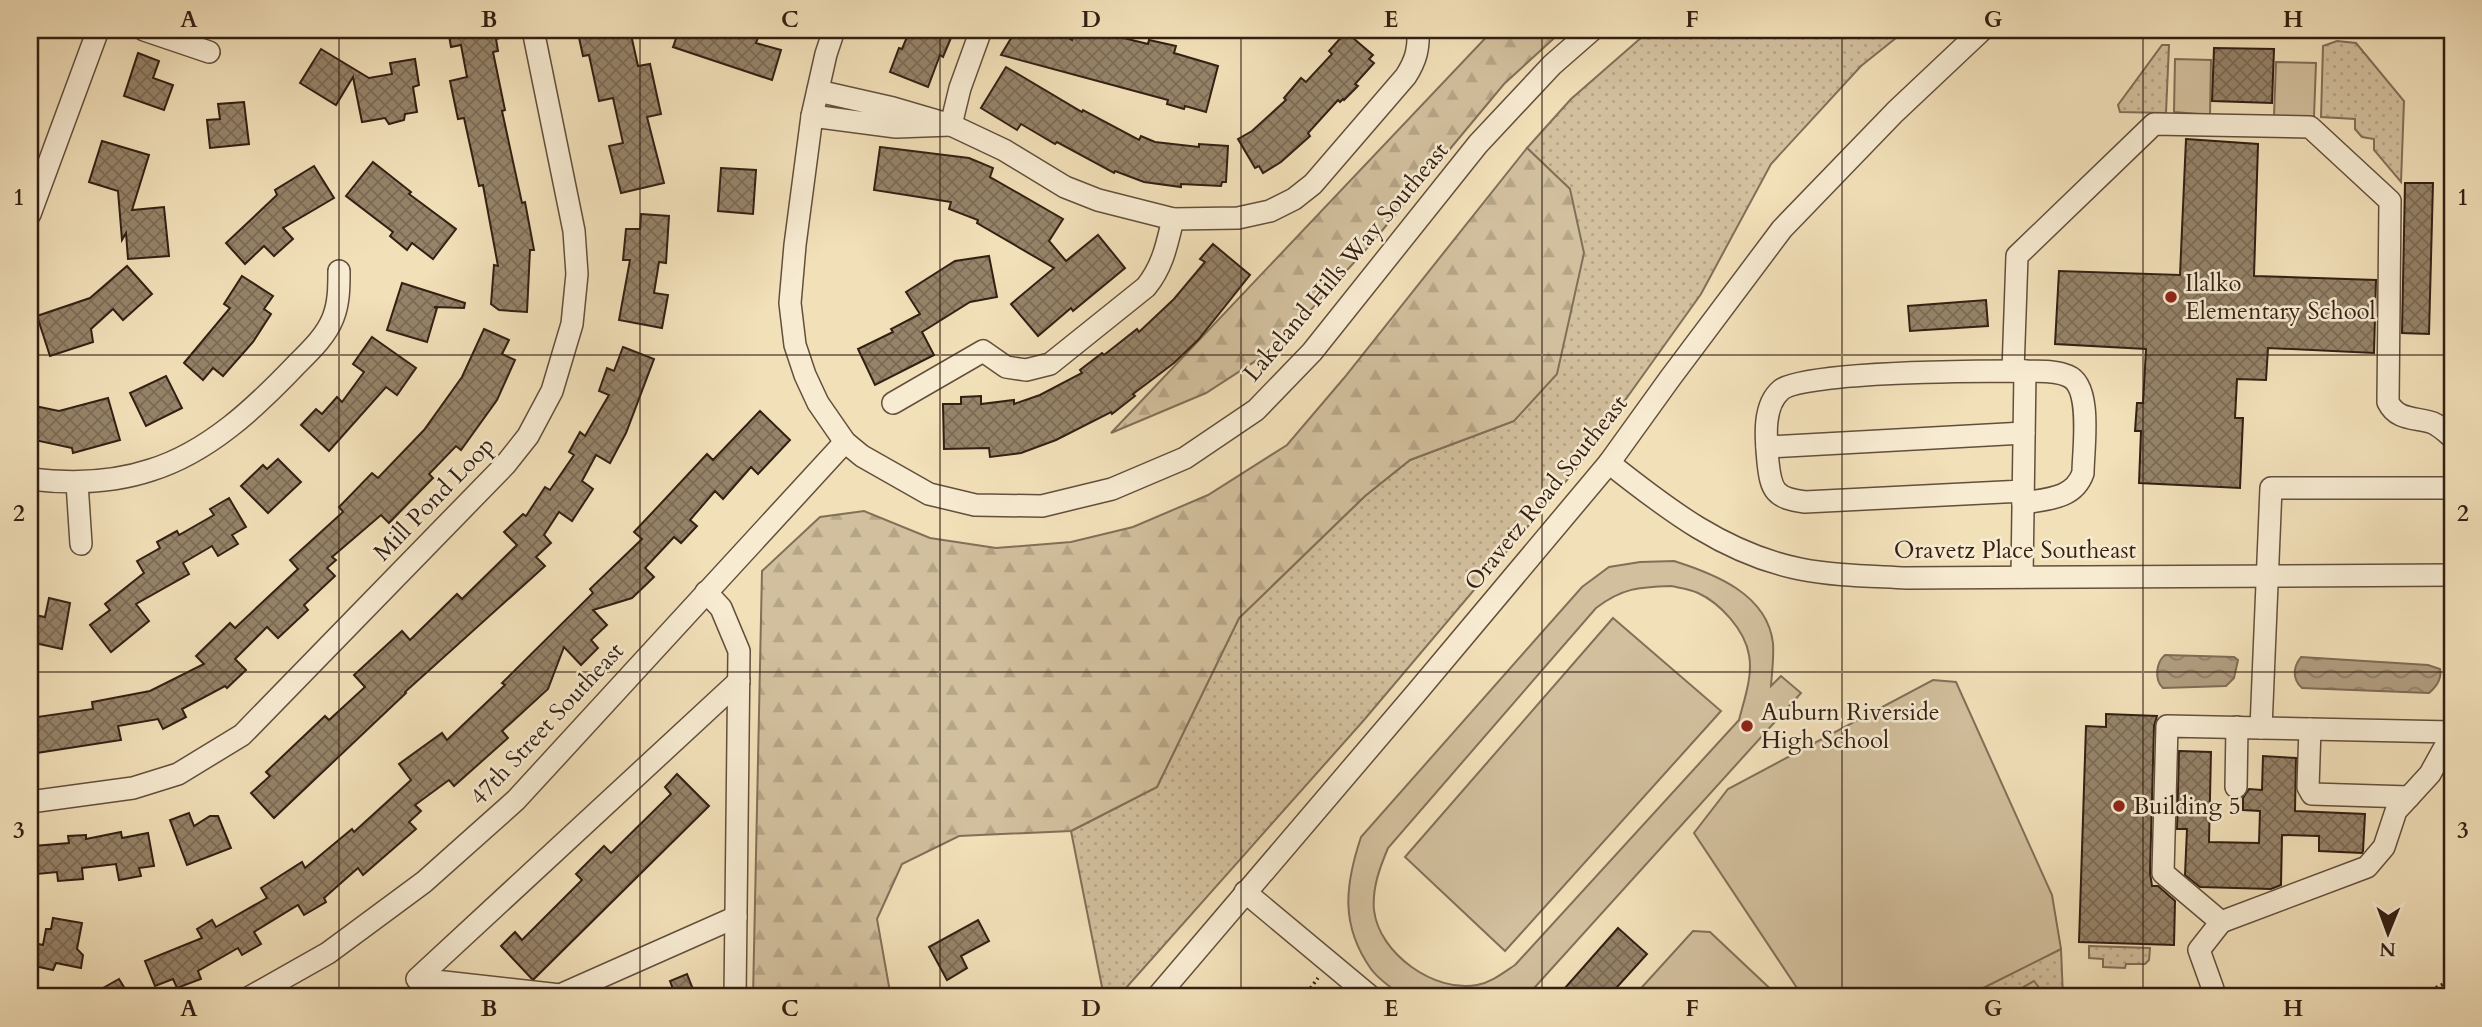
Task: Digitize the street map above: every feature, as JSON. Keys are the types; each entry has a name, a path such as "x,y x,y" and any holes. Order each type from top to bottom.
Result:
{"street":[{"path":"30,214 99,30"},
{"path":"144,30 209,52"},
{"name":"Mill Pond Loop","path":"30,802 133,788 178,775 242,735 496,475 528,436 552,391 572,324 577,274 575,231 533,30"},
{"name":"Lakeland Hills Way Southeast","path":"834,30 812,116 794,245 790,303 795,345 818,403 845,442 862,456 929,494 975,505 1042,506 1112,489 1185,458 1256,410 1312,352 1478,144 1552,65 1592,30"},
{"path":"951,125 960,88 981,30"},
{"path":"818,91 893,108 951,125 1004,150 1065,187 1098,200 1173,219 1238,218 1270,211 1294,200 1313,184 1415,63 1419,50 1418,30"},
{"name":"Oravetz Road Southeast","path":"1157,997 1609,463 1782,229 1895,112 1982,30"},
{"path":"812,116 896,127 951,125"},
{"path":"2022,577 2024,433 2019,371 2017,256 2154,124 2311,127 2390,201 2388,402 2392,410 2403,417 2432,423 2452,437"},
{"path":"893,403 983,351 1006,367 1026,370 1050,364 1146,287 1164,257 1173,219"},
{"path":"30,479 76,482 125,478 153,470 204,445 278,384 329,328 338,300 339,271"},
{"path":"2019,371 2056,372 2071,376 2080,385 2084,400 2083,472 2079,483 2059,497 1805,502 1788,500 1776,493 1770,479 1768,417 1772,401 1782,389 1797,383 1925,373 2019,371"},
{"path":"1767,447 2024,433"},
{"name":"47th Street Southeast","path":"261,995 328,953 424,882 516,800 845,442"},
{"name":"Oravetz Place Southeast","path":"1609,463 1667,509 1702,532 1772,562 1833,574 1907,578 2452,575"},
{"path":"76,482 81,544"},
{"path":"2262,728 2271,488 2452,488"},
{"path":"706,592 721,608 739,651 735,997"},
{"path":"736,917 560,995 417,979 739,681"},
{"path":"2213,989 2199,950 2221,922 2367,867 2384,846 2396,811 2430,774 2452,733 2167,726 2163,873 2221,922"},
{"path":"2236,787 2237,727"},
{"path":"2310,729 2308,787 2312,794 2409,797"},
{"path":"1245,892 1371,997"}],"path":[{"path":"2416,997 2452,980"}],"green space":[{"path":"1493,30 1563,30 1504,84 1370,245 1277,347 1206,393 1111,433"},
{"path":"1650,30 1906,30 1861,66 1771,164 1701,294 1573,473 1364,720 1118,997 1104,997 1071,831 1157,787 1239,618 1365,496 1410,460 1514,421 1570,189 1527,148 1571,99"},
{"path":"2337,41 2356,43 2404,101 2401,182 2374,150 2374,139 2362,137 2355,129 2355,119 2321,117 2323,46"},
{"path":"2162,45 2169,45 2166,113 2120,112 2118,105"},
{"path":"2175,59 2211,60 2210,115 2174,112"},
{"path":"2276,62 2316,63 2314,117 2274,116"},
{"path":"1527,148 1570,189 1584,253 1557,374 1514,421 1410,460 1365,496 1239,618 1157,787 1071,831 959,836 902,864 877,919 890,992 894,997 753,997 762,571 820,517 864,511 930,538 996,548 1071,542 1133,527 1208,495 1287,445 1344,378"},
{"path":"1674,561 1706,572 1737,588 1761,611 1769,626 1773,643 1771,686 1781,676 1801,693 1526,997 1400,995 1371,969 1354,937 1350,921 1348,904 1351,872 1361,837 1582,587 1609,567 1640,562","holes":["1671,586 1695,592 1715,603 1730,618 1742,636 1747,646 1750,671 1739,720 1515,965 1488,982 1461,986 1444,983 1412,967 1386,941 1374,910 1375,886 1388,848 1596,608 1614,596 1631,590"]},
{"path":"1613,618 1721,711 1505,951 1405,857"},
{"path":"1933,680 1956,682 2052,895 2061,949 1965,997 1803,997 1694,833 1728,789"},
{"path":"2452,866 2452,906 2445,886 2446,876"},
{"path":"1693,931 1710,932 1779,997 1633,997"},
{"path":"2089,946 2150,948 2149,960 2145,964 2126,964 2125,968 2103,967 2103,959 2089,958"},
{"path":"2061,949 2063,997 1965,997"},
{"path":"2034,981 2046,997 2006,997"}],"water":[{"path":"2165,655 2234,657 2238,660 2234,678 2226,686 2163,688 2157,671"},
{"path":"2301,657 2428,665 2440,669 2440,676 2429,693 2302,688 2295,673"}],"building":[{"path":"448,30 500,30 500,38 496,39 498,51 493,52 505,110 502,111 534,250 530,250 527,312 499,310 491,304 494,265 498,266 483,185 479,186 464,118 458,119 450,81 467,77 461,45 451,47"},
{"path":"593,30 630,30 638,66 650,64 661,114 647,117 664,183 621,193 609,146 623,143 613,98 599,101 589,55 583,56 578,33"},
{"path":"679,30 760,32 756,43 781,50 772,80 673,47"},
{"path":"910,30 944,30 953,33 943,57 940,55 928,87 890,72 899,48 902,49"},
{"path":"1016,30 1054,30 1072,40 1075,30 1091,30 1148,44 1149,40 1176,46 1174,53 1218,66 1206,112 1185,106 1184,109 1167,104 1168,100 1001,55"},
{"path":"1346,32 1373,55 1369,59 1374,63 1355,84 1358,86 1344,100 1338,100 1308,133 1310,136 1281,162 1263,173 1259,166 1255,168 1238,139 1252,131 1286,100 1284,98 1301,78 1306,82 1332,54 1329,51"},
{"path":"2214,48 2274,49 2272,103 2212,101"},
{"path":"321,49 369,78 392,74 390,63 415,59 419,85 413,87 417,112 405,114 404,120 389,124 385,118 362,122 353,77 336,105 300,83"},
{"path":"138,53 159,61 153,78 173,85 164,110 124,96"},
{"path":"1006,67 1082,112 1083,110 1139,140 1141,136 1155,142 1199,147 1199,144 1228,146 1226,182 1222,182 1221,186 1181,184 1181,187 1144,182 1115,171 1114,173 1021,124 1017,130 981,108"},
{"path":"244,102 249,144 210,148 207,120 220,119 218,104"},
{"path":"2186,139 2258,144 2254,276 2376,280 2374,353 2268,348 2266,380 2237,379 2235,418 2243,418 2240,488 2139,483 2141,431 2135,431 2137,403 2143,403 2146,349 2055,344 2059,271 2180,275"},
{"path":"102,141 149,155 132,210 164,207 169,256 128,259 126,233 122,240 118,191 89,182"},
{"path":"880,147 969,158 993,168 990,177 1063,219 1049,241 1066,261 1098,235 1125,268 1038,336 1011,304 1054,268 977,223 978,220 949,209 951,202 874,190"},
{"path":"373,162 411,192 409,194 456,229 433,259 412,243 407,250 390,236 393,232 346,196"},
{"path":"314,166 334,198 283,228 293,239 274,256 264,246 245,264 226,243 277,195 275,190"},
{"path":"721,168 756,170 753,214 718,211"},
{"path":"2405,183 2433,183 2429,334 2402,333"},
{"path":"641,214 669,216 666,263 659,262 654,293 668,295 662,328 619,320 630,260 623,260 626,229 640,229"},
{"path":"1213,244 1250,275 1198,340 1112,414 1111,412 1056,440 1021,453 990,457 989,448 944,449 943,404 961,404 961,397 981,396 981,404 1014,400 1014,404 1040,395 1082,373 1080,370 1102,353 1104,355 1137,329 1139,332 1174,299 1205,262 1200,259"},
{"path":"989,256 997,297 970,302 922,332 934,355 875,385 858,349 893,332 891,329 920,314 906,292 955,261"},
{"path":"127,266 152,294 123,320 113,309 91,329 93,342 50,356 37,316 90,298"},
{"path":"242,276 273,296 264,309 271,314 253,342 223,376 213,368 203,380 184,363 230,308 224,304"},
{"path":"402,283 465,303 464,308 434,307 437,308 427,342 387,330"},
{"path":"1986,300 1988,326 1910,331 1908,306"},
{"path":"484,329 509,340 502,354 515,360 497,400 461,450 456,446 429,474 433,478 389,523 381,515 332,557 336,560 327,568 335,576 304,605 308,610 278,638 267,627 235,659 246,670 227,688 225,686 182,709 186,717 163,729 158,719 118,726 121,740 30,754 30,718 93,709 92,702 150,691 204,664 196,656 230,623 235,628 298,569 290,560 343,512 339,507 372,473 378,478 424,430 462,377"},
{"path":"372,337 416,368 397,395 386,387 329,451 301,425 316,409 322,414 337,397 342,402 364,372 353,364"},
{"path":"623,347 654,359 626,433 610,463 596,455 582,481 593,489 572,521 559,512 544,535 551,543 536,557 545,566 405,692 274,818 251,793 270,776 266,772 325,716 329,720 365,687 354,675 402,631 410,640 457,594 462,599 517,545 504,532 523,514 526,516 545,487 550,490 574,455 569,452 580,432 585,436 609,395 599,391 607,368 614,371"},
{"path":"166,376 182,408 146,426 130,393"},
{"path":"108,398 120,440 73,453 72,448 30,439 30,405 59,411"},
{"path":"760,411 790,440 758,474 751,467 723,499 715,491 690,520 697,526 681,543 674,537 645,568 654,577 632,598 593,610 607,625 591,640 598,648 581,665 564,647 548,689 502,731 508,738 454,786 449,780 415,805 421,811 409,822 416,829 363,875 358,868 324,898 326,902 304,915 298,905 254,932 261,944 242,955 238,948 198,971 201,979 177,988 173,979 155,986 145,961 202,938 197,929 212,920 216,927 267,898 261,888 302,862 305,868 352,829 354,832 411,780 399,764 442,733 447,740 505,685 502,683 593,593 590,589 642,539 634,532 707,454 713,460"},
{"path":"278,459 301,482 268,513 241,486 263,465 267,469"},
{"path":"229,498 246,527 232,535 238,544 218,556 212,546 183,563 189,574 136,604 149,621 111,652 90,625 110,610 105,604 144,573 137,561 160,548 157,542 177,531 179,535 214,515 210,509"},
{"path":"49,598 70,603 62,649 30,642 30,614 45,617"},
{"name":"Building 5","path":"2106,714 2157,716 2154,726 2150,873 2152,886 2158,886 2175,901 2174,945 2079,942 2086,726 2106,727"},
{"path":"2179,751 2211,752 2209,842 2259,843 2260,811 2243,810 2243,798 2249,789 2262,790 2263,756 2296,758 2295,811 2365,814 2362,853 2319,851 2319,836 2282,835 2281,885 2271,889 2200,887 2185,875 2187,829 2177,829"},
{"path":"677,774 709,806 532,979 501,946 515,932 522,940 582,880 576,874 604,846 611,853 671,794 665,787"},
{"path":"189,813 194,826 210,816 218,816 231,848 187,865 170,820"},
{"path":"121,832 122,838 148,833 154,866 139,868 141,876 119,880 116,864 82,868 83,879 58,881 57,872 37,874 34,846 69,843 68,836 86,835 86,839"},
{"path":"53,918 82,923 77,949 83,955 81,968 56,963 53,970 30,965 34,943 43,945 46,929 51,929"},
{"path":"978,920 989,941 961,956 967,968 947,980 929,947"},
{"path":"1618,928 1647,954 1608,997 1557,997"},
{"path":"687,974 696,997 676,997 670,981"},
{"path":"119,979 130,997 87,997"}],"place":[{"name":"Ilalko Elementary School","path":"2171,297"},
{"name":"Auburn Riverside High School","path":"1747,726"},
{"name":"Building 5","path":"2119,806"}]}
